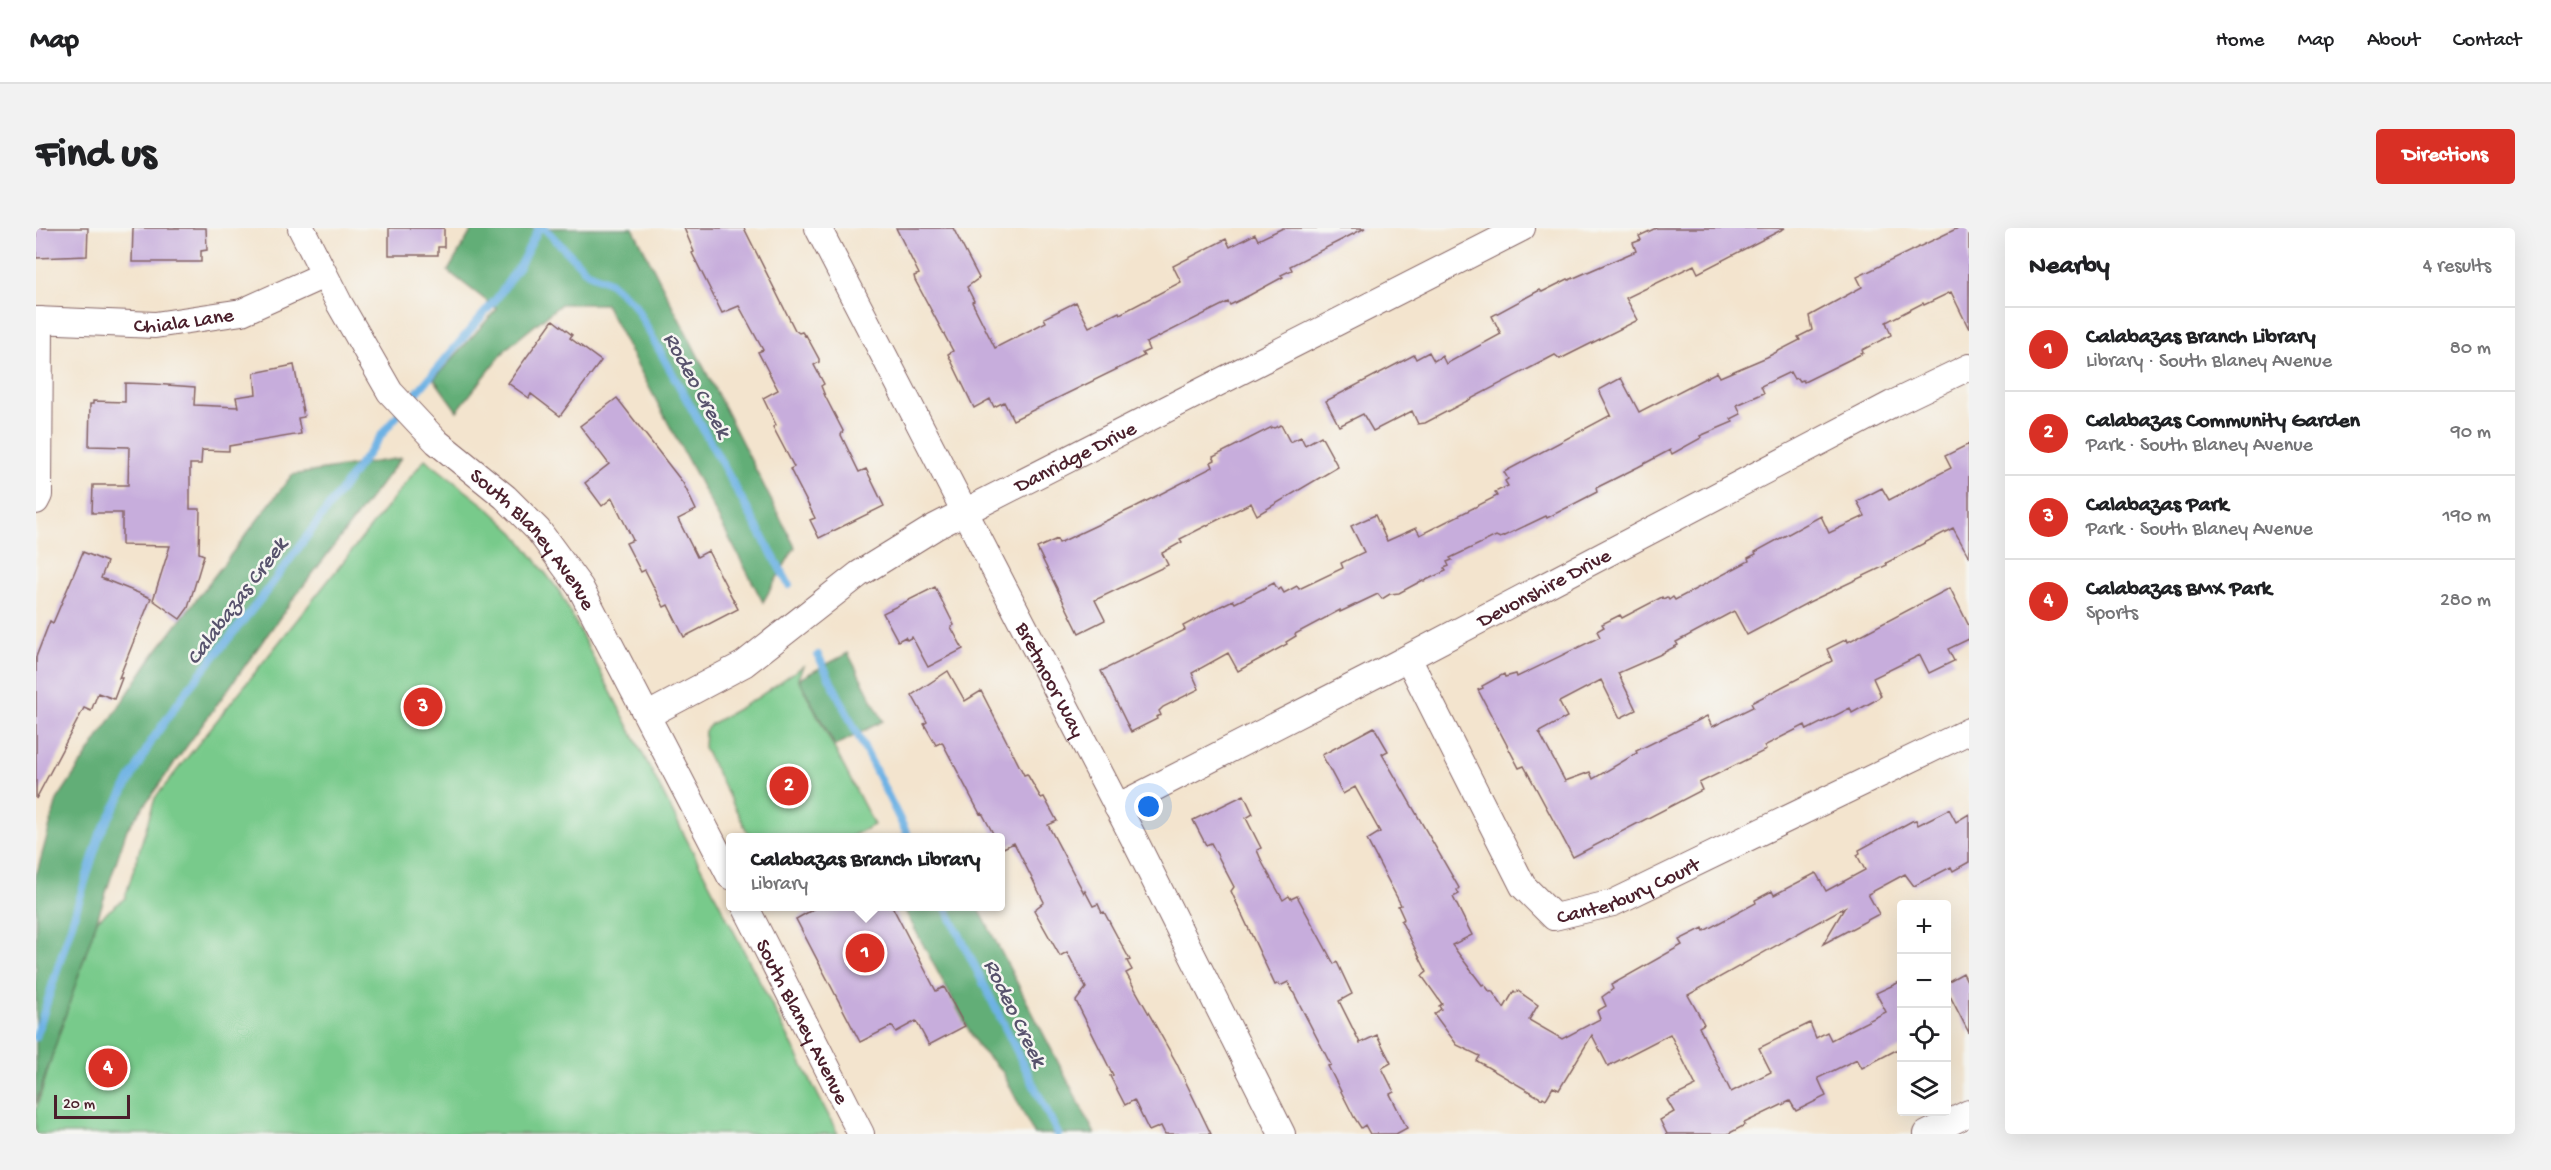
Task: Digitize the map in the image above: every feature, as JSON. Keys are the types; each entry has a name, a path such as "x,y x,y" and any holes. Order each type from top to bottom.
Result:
{"street":[{"name":"South Blaney Avenue","path":"301,228 324,275 390,392 437,442 505,497 538,530 580,587 726,868"},
{"name":"Bretmoor Way","path":"818,228 963,513 1117,807 1282,1134"},
{"name":"Danridge Drive","path":"648,715 744,664 860,574 935,527 1522,228"},
{"name":"Chiala Lane","path":"38,320 155,325 242,312 324,275"},
{"path":"36,501 39,495 38,320"},
{"name":"Devonshire Drive","path":"1117,807 1408,658 1892,404 1969,368"},
{"name":"Canterbury Court","path":"1408,658 1523,886 1554,917 1613,903 1969,731"},
{"name":"South Blaney Avenue","path":"748,911 861,1134"},
{"path":"1926,1134 1969,1113"}],"green space":[{"path":"473,228 633,228 795,547 763,602 605,304 561,304 507,348 457,411 434,379 497,309 448,271"},
{"path":"401,458 291,602 127,829 36,1104 36,876 57,800 152,657 292,475"},
{"path":"425,459 489,509 515,533 559,591 838,1134 36,1134 36,1110 91,925 125,898 155,798"},
{"path":"848,653 883,721 835,746 799,679"},
{"path":"803,666 798,678 874,825 858,833 748,833 704,748 705,731 711,724 757,698"},
{"path":"905,911 980,911 1095,1134 1034,1134 1002,1071 978,1047"}],"building":[{"path":"36,228 88,228 87,256 36,258"},
{"path":"133,228 206,228 207,250 201,251 201,262 132,262"},
{"path":"389,228 444,228 444,247 438,247 438,255 389,255"},
{"path":"684,228 744,228 795,330 806,335 819,359 819,362 814,365 824,384 821,386 825,396 843,431 841,435 859,472 866,469 884,506 819,538 810,520 815,518 790,469 794,467 773,427 776,425 763,398 778,390 758,352 763,350 739,306 722,313 692,253 694,252"},
{"path":"896,228 953,228 979,278 967,287 995,348 1046,322 1044,318 1076,302 1089,327 1119,312 1120,314 1181,282 1173,266 1226,239 1230,247 1255,234 1258,240 1283,228 1365,228 1290,266 1292,270 1281,275 1283,277 1250,295 1230,305 1228,302 1146,343 1149,350 1142,353 1144,356 1013,420 1004,402 994,407 990,399 974,408 948,354 953,351 915,280 914,276 919,274"},
{"path":"1656,228 1785,228 1698,273 1694,265 1626,298 1638,320 1560,359 1555,355 1425,423 1418,424 1412,411 1373,431 1363,414 1339,426 1326,401 1414,355 1416,359 1429,352 1434,361 1442,356 1446,364 1501,334 1492,316 1540,290 1542,292 1636,251 1633,243 1641,240 1639,236"},
{"path":"1958,228 1969,228 1969,329 1951,292 1924,305 1923,303 1886,322 1891,335 1862,350 1863,353 1804,382 1798,378 1794,379 1790,372 1761,386 1764,393 1737,405 1741,414 1731,419 1733,422 1700,436 1701,438 1672,454 1670,450 1596,488 1597,492 1547,518 1546,516 1500,538 1496,536 1450,558 1452,560 1447,562 1449,566 1444,568 1446,571 1399,593 1390,594 1382,599 1378,594 1340,612 1340,610 1295,634 1296,636 1286,642 1287,644 1238,671 1228,653 1192,673 1199,689 1163,707 1157,719 1131,732 1101,671 1185,630 1183,626 1233,600 1235,603 1274,583 1278,590 1281,588 1284,593 1297,586 1299,589 1343,568 1341,563 1364,552 1351,526 1375,515 1387,541 1416,528 1420,535 1497,496 1495,492 1508,486 1505,481 1508,479 1504,472 1611,415 1599,390 1621,378 1639,412 1717,372 1720,377 1800,340 1798,337 1812,330 1809,316 1862,287 1857,277"},
{"path":"553,320 572,335 570,338 601,361 560,416 531,394 529,398 508,383"},
{"path":"294,365 304,417 298,418 301,434 229,446 229,451 202,450 201,464 190,464 190,509 200,509 199,553 204,555 188,608 180,619 153,600 170,546 122,545 122,513 92,513 93,485 128,485 129,447 89,446 90,404 93,404 93,401 125,402 125,383 195,387 194,405 238,407 236,397 256,394 254,373"},
{"path":"617,398 683,483 696,510 678,519 697,557 708,551 738,609 684,637 668,605 664,607 645,570 641,572 626,543 633,540 612,498 602,506 585,483 609,464 580,426"},
{"path":"1281,425 1290,442 1301,437 1305,445 1321,436 1338,467 1257,515 1251,503 1180,539 1182,542 1162,553 1168,565 1095,600 1105,620 1079,633 1037,548 1057,539 1059,543 1133,508 1213,467 1211,462 1215,460 1213,457 1272,427"},
{"path":"1969,444 1969,557 1953,528 1886,563 1887,565 1747,635 1734,611 1676,642 1678,645 1618,673 1636,710 1620,718 1601,680 1559,702 1567,717 1539,732 1565,781 1590,772 1593,779 1637,753 1636,751 1707,716 1712,727 1753,707 1751,703 1832,661 1827,649 1847,639 1848,642 1950,588 1969,626 1969,639 1948,649 1954,661 1929,673 1920,655 1873,678 1881,696 1874,701 1852,713 1850,708 1807,730 1805,725 1764,746 1766,750 1699,783 1702,790 1573,857 1524,766 1519,768 1478,690 1504,674 1505,677 1516,674 1517,677 1600,637 1597,631 1604,627 1602,624 1620,615 1622,618 1662,597 1663,599 1667,597 1669,600 1673,597 1675,600 1749,561 1748,558 1756,554 1755,552 1821,516 1829,533 1865,516 1857,501 1882,488 1889,500 1951,468 1945,456"},
{"path":"83,552 107,562 101,578 151,598 119,678 122,678 114,699 98,693 91,711 84,708 36,799 36,657 50,621 53,623"},
{"path":"935,587 954,625 951,627 963,649 928,667 912,637 907,640 905,637 898,641 883,613"},
{"path":"948,671 965,701 981,691 1024,775 1027,774 1041,798 1044,797 1057,821 1048,825 1084,893 1085,891 1093,906 1098,904 1102,913 1104,912 1130,960 1127,961 1132,970 1126,973 1176,1062 1211,1134 1165,1134 1161,1126 1149,1131 1134,1100 1125,1105 1110,1076 1113,1075 1076,1001 1086,988 1067,952 1060,956 1034,910 1044,902 1014,843 1005,847 1005,833 993,833 982,813 980,814 942,742 936,745 924,724 927,722 912,695"},
{"path":"1374,727 1388,751 1382,754 1459,888 1457,890 1459,894 1453,897 1472,935 1452,945 1482,985 1484,984 1490,992 1492,991 1504,1008 1514,991 1516,993 1518,991 1538,1005 1529,1020 1562,1039 1600,1019 1597,1011 1606,1006 1602,997 1613,989 1611,985 1682,945 1679,940 1703,928 1704,931 1756,903 1755,900 1772,891 1774,895 1816,873 1826,891 1865,870 1857,855 1860,853 1859,850 1912,821 1916,820 1918,825 1949,809 1956,822 1969,814 1969,862 1953,871 1951,867 1914,886 1905,874 1868,894 1879,914 1823,944 1845,907 1688,995 1704,1024 1699,1027 1731,1092 1771,1072 1759,1048 1810,1023 1816,1038 1827,1032 1831,1040 1886,1012 1876,993 1897,983 1897,1050 1862,1068 1857,1059 1818,1078 1826,1096 1796,1111 1790,1101 1744,1123 1745,1125 1728,1134 1667,1134 1660,1120 1674,1112 1667,1100 1696,1086 1670,1034 1608,1066 1592,1035 1559,1090 1553,1087 1546,1099 1543,1097 1542,1099 1477,1061 1480,1056 1457,1045 1434,1014 1441,1009 1439,1006 1442,1004 1422,976 1427,972 1401,921 1404,919 1398,906 1401,905 1367,840 1380,832 1355,787 1343,794 1322,755"},
{"path":"1244,795 1253,814 1246,818 1261,848 1257,850 1263,864 1283,900 1289,896 1291,899 1297,896 1334,964 1337,962 1352,994 1339,1001 1360,1043 1377,1035 1391,1063 1382,1068 1394,1092 1390,1094 1407,1128 1396,1134 1370,1134 1365,1125 1361,1128 1288,982 1280,986 1279,983 1275,985 1231,891 1234,887 1211,843 1206,845 1193,820"},
{"path":"810,911 895,911 936,991 944,987 965,1026 929,1045 916,1021 896,1032 892,1026 860,1042 796,919"},
{"path":"1963,973 1969,985 1969,1033 1951,998 1951,980"}],"waterway":[{"name":"Calabazas Creek","path":"36,1037 100,834 152,740 187,690 263,596 386,429 497,298 521,263 539,228"},
{"name":"Rodeo Creek","path":"544,228 588,273 609,282 634,304 789,585"},
{"name":"Rodeo Creek","path":"818,655 907,833"},
{"name":"Rodeo Creek","path":"947,911 1058,1134"}],"place":[{"name":"Calabazas Park","path":"423,707"},
{"name":"Calabazas Community Garden","path":"789,786"},
{"name":"Calabazas Branch Library","path":"865,953"},
{"name":"Calabazas BMX Park","path":"108,1068"}]}
